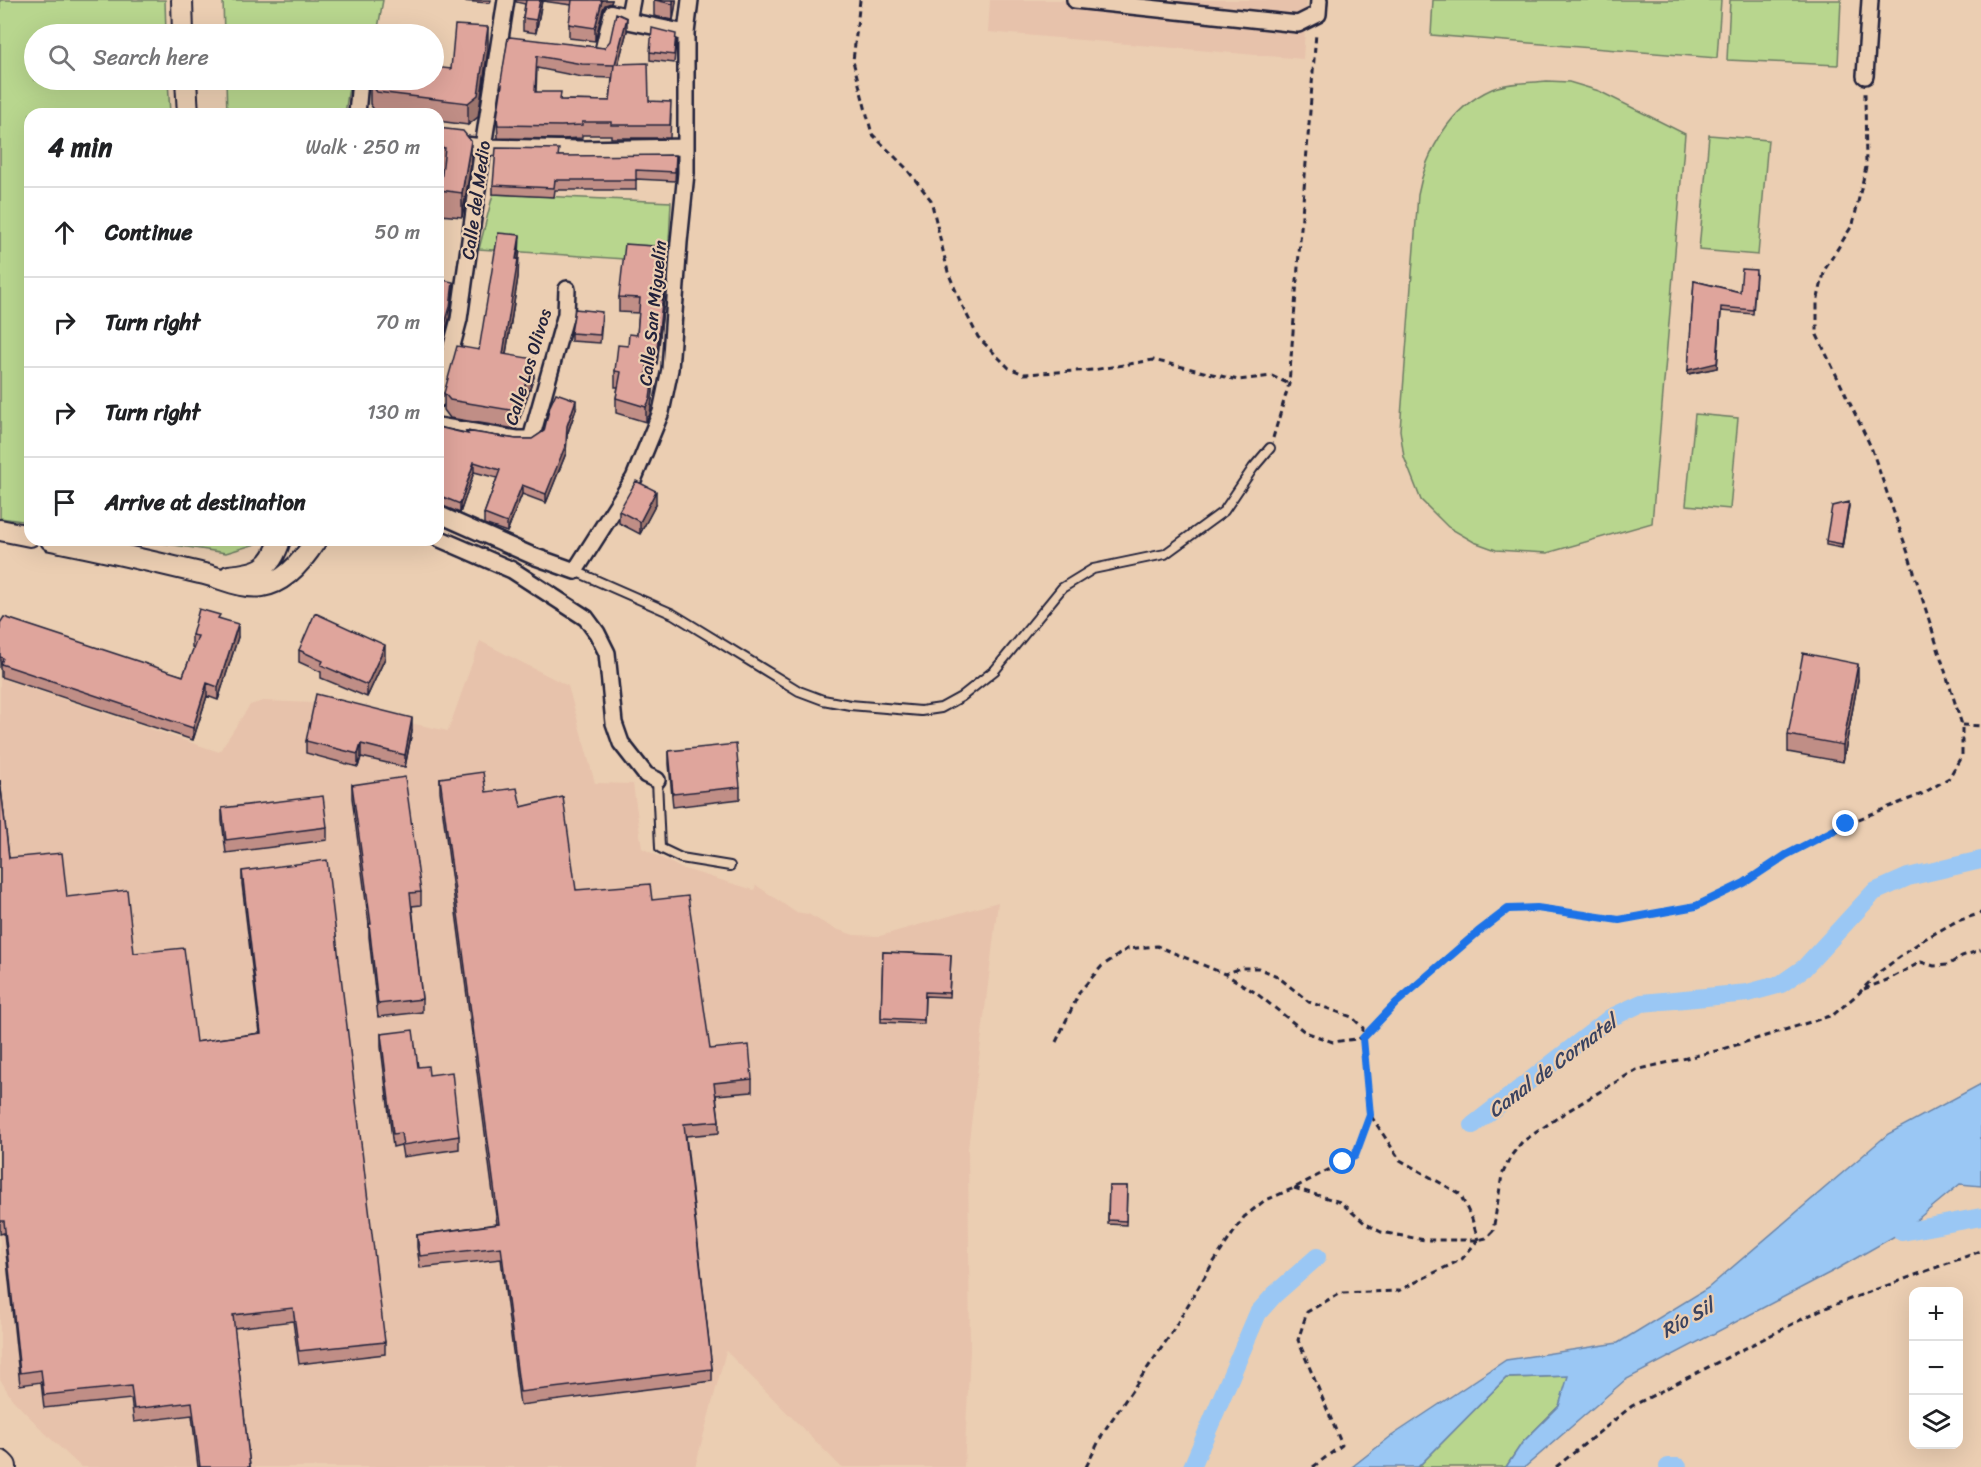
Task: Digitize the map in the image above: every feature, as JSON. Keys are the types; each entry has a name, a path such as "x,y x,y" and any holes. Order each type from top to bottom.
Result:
{"street":[{"path":"182,0 183,24"},
{"name":"Calle del Medio","path":"444,376 459,319 483,147 505,39 507,0"},
{"name":"Calle San Miguelín","path":"575,571 634,478 661,412 670,369 686,173 686,33 690,0"},
{"path":"1076,0 1298,24 1319,7"},
{"path":"1865,76 1870,0"},
{"path":"596,51 611,11 631,8 628,21 686,33"},
{"path":"187,90 188,108"},
{"path":"358,108 359,90"},
{"path":"444,143 483,147 581,149 686,147"},
{"name":"Calle Los Olivos","path":"444,427 517,439 531,438 564,323 567,289"},
{"path":"444,516 533,556 575,571"},
{"path":"0,530 24,535"},
{"path":"444,541 512,570 586,618 607,653 614,723 621,743 646,775 657,780"},
{"path":"81,546 217,577 241,586 261,587 279,582 311,546"},
{"path":"217,577 250,574 265,568 275,555 278,546"}],"lane":[{"path":"575,571 673,614 798,691 823,700 850,705 921,711 941,708 961,697 995,670 1062,588 1093,570 1165,554 1224,511 1253,468 1270,448"},
{"path":"657,780 660,848 681,858 729,866"}],"path":[{"path":"860,0 853,61 872,134 905,167 931,200 948,272 960,301 978,337 1009,368 1024,374 1093,370 1153,360 1238,380 1272,376 1289,384"},
{"path":"1270,448 1289,384 1319,7"},
{"path":"1056,1042 1080,991 1102,966 1127,949 1157,946 1225,974 1256,993 1305,1032 1333,1042 1363,1038 1404,996 1508,909 1537,908 1619,920 1696,906 1744,883 1786,855 1846,824 1922,794 1949,778 1962,755 1962,725 1908,553 1871,447 1817,335 1817,302 1825,269 1853,224 1866,167 1865,76"},
{"path":"1962,725 1981,726"},
{"path":"1293,1188 1340,1202 1366,1224 1382,1232 1425,1240 1486,1238 1493,1231 1502,1174 1512,1156 1522,1142 1566,1112 1636,1070 1720,1050 1833,1015 1878,973 1923,940 1955,922 1981,913"},
{"path":"1862,990 1887,981 1921,962 1934,966 1948,965 1962,956 1981,950"},
{"path":"1086,1467 1104,1431 1169,1337 1211,1266 1245,1217 1264,1201 1355,1156 1370,1115 1363,1028 1353,1017 1309,1002 1277,976 1258,968 1241,968 1225,974"},
{"path":"1370,1115 1400,1160 1460,1194 1472,1219 1478,1240"},
{"path":"1313,1467 1342,1444 1298,1340 1307,1312 1340,1293 1398,1291 1462,1258 1478,1240"},
{"path":"1556,1467 1632,1406 1820,1310 1980,1252"}],"shaded area":[{"path":"990,0 1307,0 1303,59 988,32"},
{"path":"480,641 568,686 595,783 633,784 642,848 681,868 754,890 756,885 795,912 808,914 833,928 854,935 880,936 998,902 968,1149 970,1352 964,1467 841,1467 726,1351 695,1467 81,1467 12,1399 0,1379 0,678 219,752 250,705 263,701 315,703 448,731"}],"green space":[{"path":"0,0 165,0 166,24 24,24 24,90 169,90 170,108 24,108 24,521 0,518"},
{"path":"223,0 383,0 379,24 224,24"},
{"path":"1433,0 1721,0 1717,58 1431,35"},
{"path":"1730,0 1841,0 1838,65 1727,60"},
{"path":"1547,81 1569,82 1599,91 1685,134 1652,523 1547,553 1496,550 1474,542 1448,527 1421,500 1404,457 1400,430 1418,195 1427,163 1442,133 1463,108 1477,97 1505,85"},
{"path":"226,90 349,90 346,108 227,108"},
{"path":"1709,135 1768,140 1758,255 1699,250"},
{"path":"493,194 671,202 668,262 479,249"},
{"path":"1695,414 1738,418 1730,509 1686,505"},
{"path":"181,546 249,546 226,553"},
{"path":"1569,1376 1559,1406 1522,1443 1506,1467 1418,1467 1506,1378"}],"water":[{"name":"Río Sil","path":"1981,1084 1981,1186 1960,1184 1902,1232 1837,1269 1625,1380 1525,1467 1506,1467 1522,1443 1559,1406 1568,1376 1506,1378 1418,1467 1352,1467 1390,1437 1506,1360 1618,1343 1708,1288 1888,1134"}],"building":[{"path":"526,0 540,0 536,20 523,18"},
{"path":"572,0 602,0 595,28 569,24"},
{"path":"655,0 673,0 673,4"},
{"path":"616,13 627,18 615,64 648,63 649,101 671,102 670,125 611,125 611,122 582,122 582,125 561,126 498,125 502,85 500,87 508,38 604,48 610,41","holes":["537,56 582,64 614,65 610,101 560,100 561,92 535,92"]},
{"path":"455,25 488,27 478,95 468,103 376,90 444,90 444,68 451,69"},
{"path":"652,28 676,34 674,55 650,52"},
{"path":"444,129 463,131 471,141 462,193 444,191"},
{"path":"496,148 559,149 558,156 676,155 675,172 636,170 636,180 555,180 554,188 493,185"},
{"path":"498,233 520,235 503,354 534,359 516,411 450,400 444,393 457,346 479,350"},
{"path":"625,244 668,247 657,349 649,349 646,375 653,376 650,399 646,407 616,398 621,372 615,371 618,345 628,346 629,334 637,335 640,298 619,297"},
{"path":"1742,269 1756,270 1753,310 1721,307 1717,363 1688,370 1694,281 1740,292"},
{"path":"444,280 453,282 450,307 444,327"},
{"path":"575,309 602,312 600,335 571,333"},
{"path":"556,393 576,400 567,426 566,444 546,494 522,485 507,523 484,514 500,470 474,462 460,504 444,497 444,428 468,434 466,431 516,439 532,439 544,431 550,406"},
{"path":"636,481 656,491 640,522 619,511"},
{"path":"1849,502 1842,544 1826,541 1832,506"},
{"path":"199,609 220,615 218,618 238,624 218,687 207,683 193,728 1,664 3,658 0,657 0,623 4,617 183,676 198,636 192,635"},
{"path":"315,613 385,645 367,685 321,665 323,661 299,650"},
{"path":"1803,653 1858,664 1843,745 1788,735"},
{"path":"316,694 412,718 405,755 361,744 358,754 306,741"},
{"path":"736,744 740,787 673,794 669,751"},
{"path":"483,772 486,792 517,788 521,807 563,797 576,890 650,884 652,900 688,896 710,1049 749,1045 752,1079 714,1083 719,1121 684,1124 712,1369 520,1392 501,1247 420,1256 417,1235 499,1224 440,778"},
{"path":"405,777 421,892 410,893 422,999 378,1004 369,924 371,924 352,785"},
{"path":"0,780 9,858 62,853 67,897 127,890 134,953 184,948 196,1042 261,1033 242,871 327,860 385,1342 299,1351 293,1308 233,1315 250,1467 200,1467 192,1402 134,1409 131,1386 44,1395 41,1370 20,1373 4,1221 0,1221"},
{"path":"323,796 327,827 226,840 222,808"},
{"path":"883,952 951,955 949,993 925,992 924,1020 881,1018"},
{"path":"413,1030 418,1067 428,1066 429,1075 452,1072 459,1136 403,1145 401,1133 393,1134 381,1034"},
{"path":"1109,1186 1127,1186 1126,1221 1108,1220"}],"waterway":[{"name":"Canal de Cornatel","path":"1473,1125 1610,1018 1642,1003 1748,993 1781,984 1804,968 1874,892 1908,877 1981,860"},
{"path":"1902,1232 1981,1217"},
{"name":"Canal de Cornatel","path":"1192,1467 1258,1313 1274,1295 1317,1257"},
{"path":"1668,1467 1678,1467"}],"route":[{"path":"1343,1162 1355,1156 1370,1115 1363,1038 1396,1003 1508,909 1537,908 1619,920 1696,906 1744,883 1786,855 1846,824"}]}
